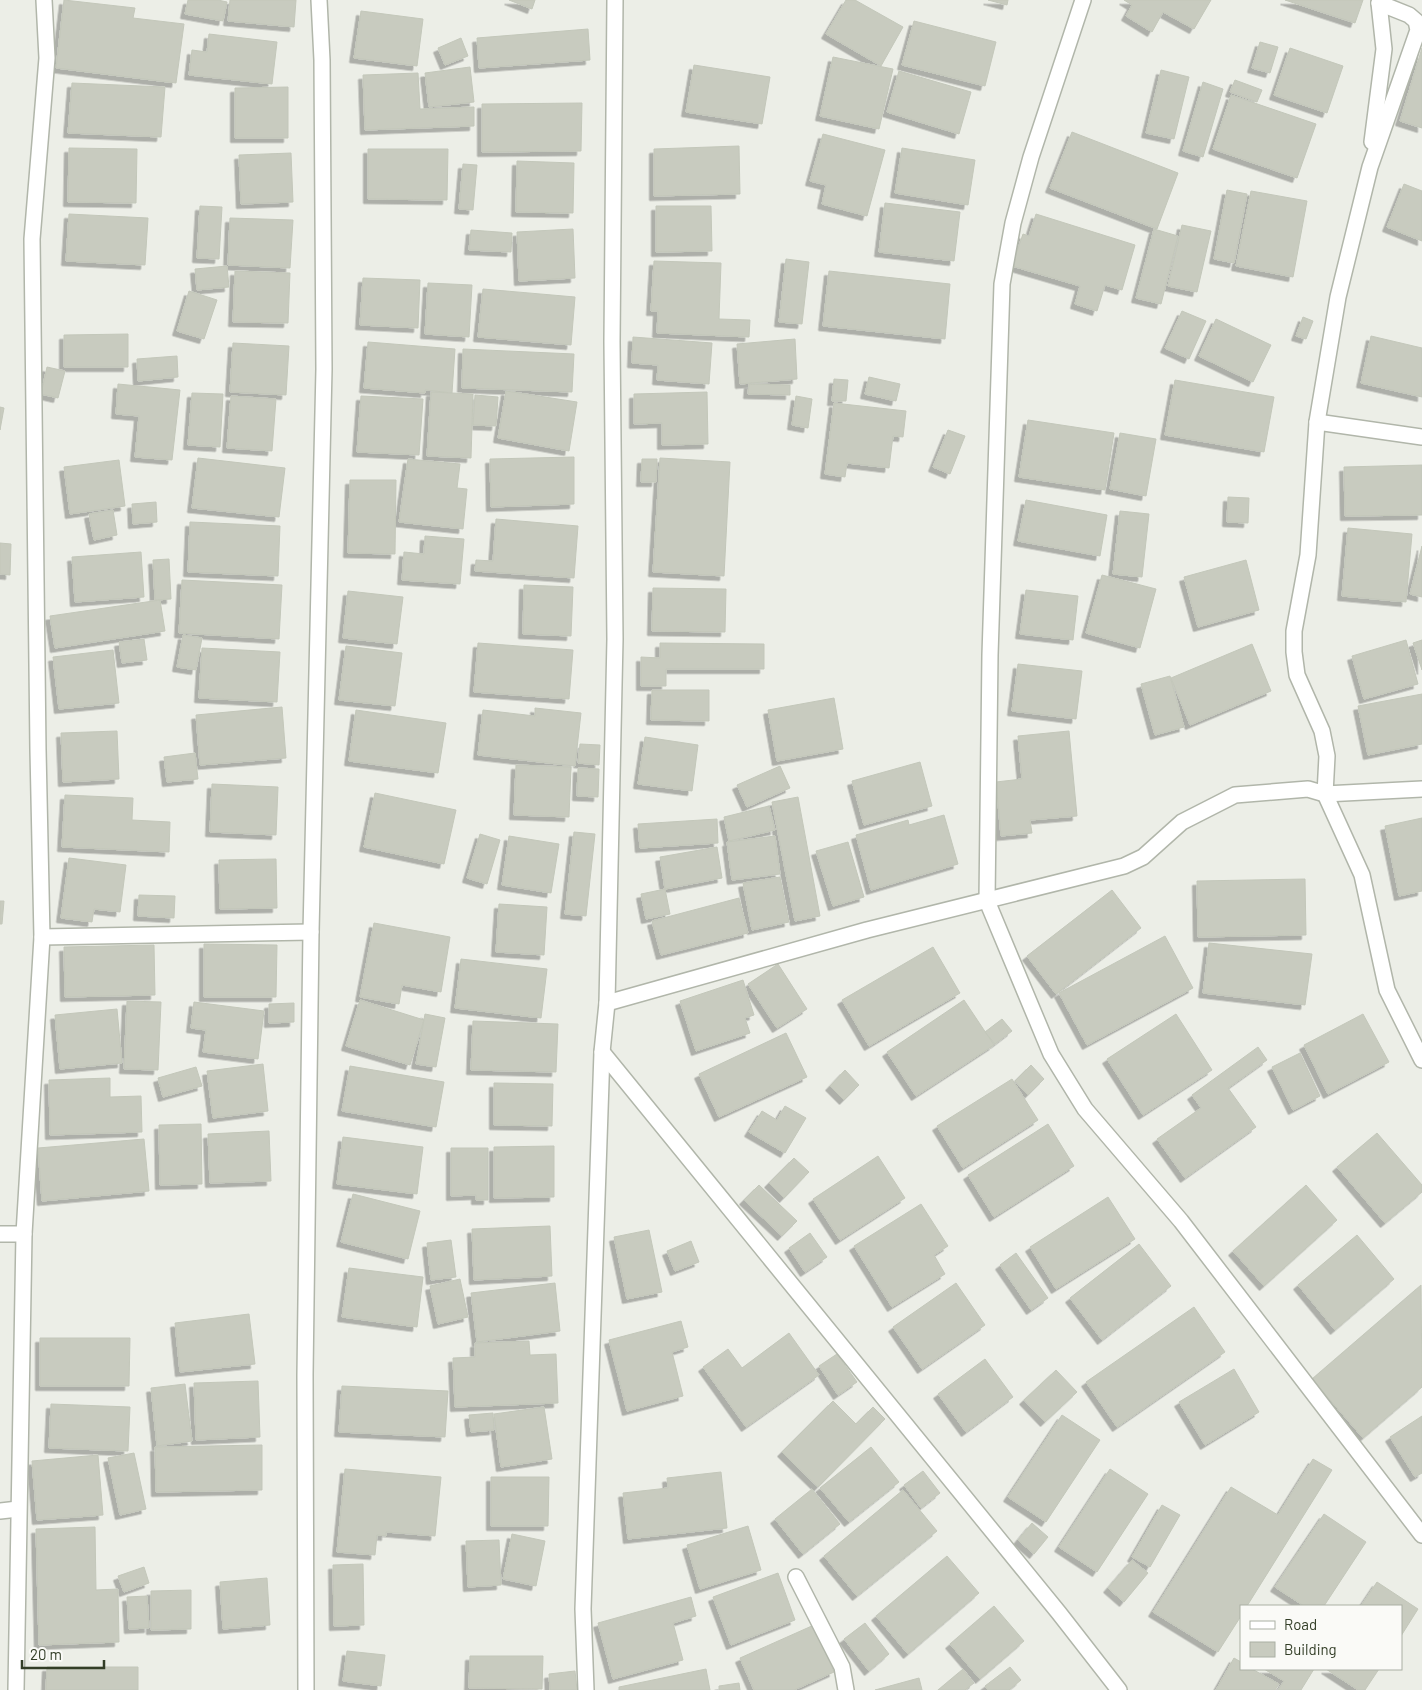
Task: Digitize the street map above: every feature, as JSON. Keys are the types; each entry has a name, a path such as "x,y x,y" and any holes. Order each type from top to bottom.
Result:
{"street":[{"path":"16,1690 24,1234 42,937 32,239 47,58 44,0"},
{"path":"306,1690 305,1375 311,932 324,369 322,70 319,0"},
{"path":"586,1690 582,1609 602,1052 607,1003 615,639 612,352 615,0"},
{"path":"1083,0 1031,157 1013,223 1002,284 990,655 987,901 1051,1054 1085,1109 1181,1221 1422,1535"},
{"path":"1370,167 1384,48 1380,1"},
{"path":"1380,1 1409,15 1416,21 1418,30 1370,167 1338,297 1317,422 1308,555 1294,631 1294,652 1297,676 1322,731 1327,756 1325,794 1362,875 1387,990 1422,1060"},
{"path":"1317,422 1422,437"},
{"path":"607,1003 867,930 1124,866 1143,856 1182,822 1235,795 1308,789 1325,794 1422,789"},
{"path":"42,937 311,932"},
{"path":"602,1052 1053,1605 1120,1690"},
{"path":"0,1234 24,1234"},
{"path":"0,1510 18,1509"},
{"path":"796,1577 842,1667 846,1690"}],"building":[{"path":"64,0 135,8 133,18 184,24 176,83 56,68"},
{"path":"188,0 218,0 227,2 223,21 185,14"},
{"path":"230,0 296,0 294,27 228,21"},
{"path":"509,0 535,0 532,9"},
{"path":"846,0 855,0 903,27 881,66 826,34"},
{"path":"988,0 1008,0 1007,5"},
{"path":"1124,0 1211,0 1194,29 1163,12 1152,32 1126,16 1132,5"},
{"path":"1285,0 1363,0 1355,23"},
{"path":"361,11 423,19 417,66 354,58"},
{"path":"914,21 996,42 985,86 902,65"},
{"path":"588,29 590,60 479,68 477,38"},
{"path":"209,34 277,42 272,84 189,75 192,50 207,52"},
{"path":"461,38 468,56 445,65 438,48"},
{"path":"1260,42 1278,47 1270,73 1252,68"},
{"path":"1290,48 1343,66 1327,113 1274,95"},
{"path":"1422,48 1422,128 1400,121"},
{"path":"833,57 893,69 879,129 820,116"},
{"path":"694,65 770,77 762,124 686,112"},
{"path":"470,67 474,102 429,107 425,73"},
{"path":"1161,70 1189,77 1174,139 1146,133"},
{"path":"899,71 971,92 959,134 887,112"},
{"path":"418,73 420,109 474,107 474,126 365,130 363,75"},
{"path":"1235,80 1262,90 1257,102 1230,92"},
{"path":"1203,82 1223,89 1203,157 1183,151"},
{"path":"72,83 165,87 161,137 68,133"},
{"path":"288,87 288,138 235,138 235,88"},
{"path":"1231,95 1316,124 1297,178 1213,149"},
{"path":"582,103 581,151 482,152 482,104"},
{"path":"1072,132 1178,173 1157,229 1050,188"},
{"path":"823,134 885,150 867,216 822,204 826,185 810,181"},
{"path":"739,146 740,194 654,196 654,149"},
{"path":"69,148 137,149 136,203 68,202"},
{"path":"902,148 975,160 968,205 895,193"},
{"path":"368,149 448,149 447,200 368,199"},
{"path":"291,153 293,202 241,204 239,155"},
{"path":"517,161 574,163 573,213 516,212"},
{"path":"463,164 477,165 473,210 459,209"},
{"path":"1404,184 1422,191 1422,241 1387,227"},
{"path":"1227,190 1247,194 1234,263 1214,259"},
{"path":"1251,191 1307,201 1293,277 1236,266"},
{"path":"885,203 960,212 954,261 879,252"},
{"path":"200,206 222,207 219,259 197,258"},
{"path":"656,206 711,206 712,251 656,252"},
{"path":"69,214 148,218 145,265 66,261"},
{"path":"1036,214 1135,245 1122,290 1105,285 1097,311 1075,304 1080,286 1012,266 1023,234 1029,236"},
{"path":"230,218 293,220 290,268 228,265"},
{"path":"1182,225 1211,231 1197,292 1168,286"},
{"path":"573,229 575,278 519,281 517,232"},
{"path":"1154,229 1178,236 1161,304 1136,298"},
{"path":"471,230 512,233 511,252 469,250"},
{"path":"786,259 809,262 802,324 779,322"},
{"path":"654,261 721,263 719,319 750,320 749,337 657,333 658,311 651,311"},
{"path":"227,266 229,287 197,290 195,269"},
{"path":"235,271 290,273 288,323 233,322"},
{"path":"829,271 950,284 945,339 823,326"},
{"path":"363,278 420,280 418,328 360,325"},
{"path":"428,283 472,285 469,337 425,334"},
{"path":"483,289 575,297 571,345 478,337"},
{"path":"189,291 217,300 204,339 177,331"},
{"path":"1182,311 1206,321 1189,359 1165,348"},
{"path":"1303,317 1313,321 1306,339 1296,336"},
{"path":"1216,319 1271,345 1253,382 1199,356"},
{"path":"128,334 128,367 64,367 64,335"},
{"path":"1371,336 1422,348 1422,397 1361,383"},
{"path":"633,337 712,343 709,384 657,380 658,365 632,363"},
{"path":"795,339 797,379 740,384 737,344"},
{"path":"368,342 455,349 452,393 425,390 425,393 364,388"},
{"path":"233,343 289,346 286,395 230,392"},
{"path":"463,349 574,354 572,392 462,388"},
{"path":"177,356 178,377 138,381 137,359"},
{"path":"47,367 65,371 58,398 41,394"},
{"path":"869,377 900,384 896,401 865,394"},
{"path":"834,379 848,380 846,401 832,401"},
{"path":"1175,380 1274,397 1264,452 1165,435"},
{"path":"118,384 180,390 172,460 135,457 139,416 116,414"},
{"path":"749,384 790,385 790,395 748,394"},
{"path":"506,391 577,402 569,451 498,438"},
{"path":"431,392 473,394 471,458 427,456"},
{"path":"707,392 708,444 662,445 662,423 634,424 634,394"},
{"path":"192,393 223,394 220,447 188,445"},
{"path":"475,395 498,397 496,426 473,425"},
{"path":"231,396 276,399 272,451 227,448"},
{"path":"361,396 423,399 419,455 357,452"},
{"path":"796,396 812,399 808,428 792,425"},
{"path":"834,403 906,411 903,437 893,436 889,468 847,463 845,477 825,474"},
{"path":"0,407 4,408 0,430"},
{"path":"1028,420 1114,433 1105,490 1019,477"},
{"path":"948,430 965,436 950,474 933,467"},
{"path":"1120,433 1156,439 1146,496 1110,489"},
{"path":"574,457 574,504 491,507 490,459"},
{"path":"198,458 285,468 279,517 192,508"},
{"path":"660,458 730,462 724,576 653,572"},
{"path":"408,459 460,464 457,488 467,489 463,529 399,522"},
{"path":"642,459 657,459 656,482 641,482"},
{"path":"119,460 125,506 70,514 64,467"},
{"path":"1422,465 1422,515 1345,516 1344,467"},
{"path":"350,480 396,480 395,554 348,553"},
{"path":"1228,497 1249,498 1248,523 1227,522"},
{"path":"1026,500 1107,515 1100,556 1018,541"},
{"path":"156,502 157,522 133,524 132,504"},
{"path":"113,510 117,535 94,540 89,514"},
{"path":"1120,511 1149,514 1142,577 1113,574"},
{"path":"496,519 578,526 574,578 475,571 476,560 493,561"},
{"path":"190,522 280,526 278,576 188,572"},
{"path":"1348,528 1412,534 1406,602 1342,596"},
{"path":"425,536 464,539 460,584 402,580 404,552 424,554"},
{"path":"0,543 11,544 10,575 0,574"},
{"path":"1422,546 1422,597 1410,594"},
{"path":"141,552 144,597 75,602 72,557"},
{"path":"169,559 171,599 155,600 153,560"},
{"path":"1246,560 1259,610 1198,627 1184,577"},
{"path":"1102,575 1156,589 1140,648 1086,633"},
{"path":"182,580 282,585 279,639 179,633"},
{"path":"524,585 573,587 571,636 523,634"},
{"path":"653,588 726,589 725,632 652,631"},
{"path":"1026,590 1078,596 1073,640 1020,634"},
{"path":"348,591 403,597 397,644 343,638"},
{"path":"160,600 165,631 55,648 50,616"},
{"path":"183,635 202,638 196,670 177,667"},
{"path":"144,639 147,660 122,663 119,642"},
{"path":"1406,640 1418,684 1364,699 1352,656"},
{"path":"1422,640 1422,670 1413,643"},
{"path":"478,643 573,650 569,699 474,692"},
{"path":"660,643 764,644 764,669 666,669 666,686 641,686 641,657 660,658"},
{"path":"1252,644 1271,691 1190,725 1171,678"},
{"path":"346,646 402,653 395,706 339,700"},
{"path":"202,648 280,652 277,702 199,698"},
{"path":"113,650 119,703 59,709 53,657"},
{"path":"1018,664 1082,671 1076,719 1012,711"},
{"path":"1170,676 1184,727 1155,735 1141,684"},
{"path":"652,690 709,690 709,721 651,720"},
{"path":"1422,694 1422,744 1368,755 1358,706"},
{"path":"834,698 843,749 777,761 768,710"},
{"path":"282,707 286,758 200,765 196,715"},
{"path":"535,708 581,713 575,766 478,755 483,710 535,716"},
{"path":"356,710 446,723 438,773 349,761"},
{"path":"117,731 119,779 63,782 61,733"},
{"path":"1069,731 1077,816 1030,820 1032,833 1001,836 996,782 1022,779 1018,736"},
{"path":"645,737 698,745 692,791 638,784"},
{"path":"580,744 600,745 599,765 578,763"},
{"path":"195,753 198,779 167,782 164,757"},
{"path":"920,762 932,806 864,825 852,781"},
{"path":"516,765 571,767 569,817 514,815"},
{"path":"780,766 790,788 747,807 737,785"},
{"path":"578,768 599,769 598,797 577,796"},
{"path":"212,784 278,787 276,835 210,832"},
{"path":"375,793 456,810 444,864 364,847"},
{"path":"65,795 133,798 132,820 170,822 169,852 62,847"},
{"path":"798,797 820,916 795,921 772,802"},
{"path":"769,806 775,830 729,841 724,817"},
{"path":"944,815 958,864 871,890 856,835 908,820 909,825"},
{"path":"1422,818 1422,891 1399,896 1385,826"},
{"path":"717,819 718,843 640,848 638,824"},
{"path":"574,832 595,834 586,916 565,914"},
{"path":"480,834 500,840 487,884 467,878"},
{"path":"509,836 559,844 551,893 502,885"},
{"path":"775,836 780,874 732,880 727,842"},
{"path":"848,842 864,897 833,906 816,851"},
{"path":"717,847 722,878 665,889 660,857"},
{"path":"69,858 126,865 120,912 94,909 92,922 61,918"},
{"path":"276,859 277,908 220,909 219,860"},
{"path":"780,877 789,922 752,930 743,883"},
{"path":"1305,879 1306,935 1198,937 1197,881"},
{"path":"665,889 670,914 646,919 641,894"},
{"path":"1112,890 1141,928 1056,994 1027,956"},
{"path":"139,895 175,896 174,918 138,916"},
{"path":"739,898 748,933 661,955 652,921"},
{"path":"0,901 4,901 2,924 0,924"},
{"path":"499,904 547,907 544,955 496,952"},
{"path":"374,923 450,937 441,992 402,985 399,1004 360,997"},
{"path":"1165,936 1193,988 1087,1045 1059,993"},
{"path":"1209,943 1312,954 1305,1005 1203,993"},
{"path":"204,944 277,945 276,997 204,997"},
{"path":"154,945 155,995 65,997 64,947"},
{"path":"933,947 960,993 869,1046 842,1000"},
{"path":"461,959 547,969 541,1018 455,1008"},
{"path":"778,964 807,1009 777,1028 748,984"},
{"path":"743,980 754,1015 745,1018 750,1033 696,1051 680,1001"},
{"path":"360,1000 424,1020 410,1065 346,1046"},
{"path":"964,1000 994,1045 916,1096 887,1052"},
{"path":"127,1001 161,1002 158,1070 124,1069"},
{"path":"194,1002 264,1011 258,1059 203,1052 206,1030 191,1028"},
{"path":"294,1003 294,1022 269,1023 269,1004"},
{"path":"117,1009 122,1063 60,1069 55,1015"},
{"path":"425,1014 445,1018 436,1067 416,1064"},
{"path":"1176,1014 1212,1070 1143,1115 1107,1059"},
{"path":"1363,1014 1389,1062 1328,1094 1304,1045"},
{"path":"1002,1019 1012,1031 995,1044 985,1032"},
{"path":"473,1021 558,1024 556,1072 471,1070"},
{"path":"786,1033 807,1077 719,1117 699,1074"},
{"path":"1258,1047 1267,1060 1228,1088 1256,1127 1185,1178 1157,1139 1201,1108 1192,1095"},
{"path":"1300,1053 1320,1096 1293,1110 1272,1067"},
{"path":"263,1064 268,1111 213,1118 207,1071"},
{"path":"1031,1065 1044,1079 1028,1095 1015,1081"},
{"path":"350,1066 444,1082 436,1127 342,1111"},
{"path":"196,1067 202,1086 163,1097 158,1078"},
{"path":"845,1070 859,1085 844,1100 830,1086"},
{"path":"110,1078 110,1097 141,1096 142,1132 50,1135 49,1080"},
{"path":"1012,1079 1038,1120 963,1168 937,1126"},
{"path":"494,1083 553,1084 552,1126 494,1125"},
{"path":"785,1106 806,1118 785,1153 749,1132 762,1111 777,1120"},
{"path":"201,1124 202,1184 160,1185 159,1125"},
{"path":"1048,1124 1074,1166 994,1217 968,1175"},
{"path":"269,1131 271,1181 210,1183 208,1134"},
{"path":"1377,1133 1422,1185 1422,1192 1385,1223 1337,1167"},
{"path":"343,1137 423,1147 417,1194 337,1184"},
{"path":"144,1139 149,1191 42,1201 38,1148"},
{"path":"554,1146 554,1197 494,1198 494,1147"},
{"path":"451,1148 488,1148 488,1200 476,1200 476,1195 451,1196"},
{"path":"878,1156 905,1198 840,1240 813,1199"},
{"path":"794,1158 809,1172 784,1198 769,1183"},
{"path":"759,1185 797,1221 782,1236 744,1200"},
{"path":"1306,1185 1337,1220 1264,1286 1233,1251"},
{"path":"353,1194 420,1211 408,1259 341,1242"},
{"path":"1108,1197 1135,1239 1056,1289 1030,1247"},
{"path":"921,1204 948,1246 934,1255 945,1274 892,1307 854,1246"},
{"path":"550,1226 552,1276 474,1280 472,1229"},
{"path":"649,1230 662,1292 627,1299 614,1237"},
{"path":"810,1233 827,1257 805,1272 789,1248"},
{"path":"1357,1235 1394,1279 1335,1330 1298,1285"},
{"path":"451,1240 456,1277 431,1280 427,1243"},
{"path":"691,1241 699,1262 675,1271 667,1251"},
{"path":"1139,1244 1171,1286 1102,1340 1070,1298"},
{"path":"1016,1253 1048,1298 1031,1310 1000,1265"},
{"path":"349,1268 423,1277 417,1327 342,1317"},
{"path":"460,1279 468,1317 438,1324 430,1286"},
{"path":"555,1283 560,1331 477,1342 471,1293"},
{"path":"956,1283 985,1325 922,1369 893,1327"},
{"path":"1421,1285 1422,1387 1363,1438 1312,1379"},
{"path":"1194,1307 1225,1352 1117,1427 1086,1382"},
{"path":"249,1314 255,1364 180,1372 175,1323"},
{"path":"681,1321 688,1347 672,1352 683,1396 627,1411 609,1340"},
{"path":"789,1333 819,1375 746,1427 703,1367 728,1349 742,1368"},
{"path":"40,1338 130,1338 129,1386 40,1386"},
{"path":"529,1341 530,1355 556,1354 558,1403 455,1407 453,1358 475,1357 475,1343"},
{"path":"837,1354 857,1382 838,1395 819,1366"},
{"path":"985,1359 1013,1397 966,1432 938,1394"},
{"path":"1234,1369 1259,1412 1205,1445 1179,1402"},
{"path":"1056,1370 1077,1392 1045,1422 1024,1400"},
{"path":"258,1381 260,1437 196,1440 194,1383"},
{"path":"185,1384 192,1441 157,1446 151,1388"},
{"path":"342,1386 448,1391 445,1437 339,1432"},
{"path":"833,1401 856,1424 873,1407 885,1419 818,1487 782,1452"},
{"path":"51,1404 130,1407 128,1451 49,1448"},
{"path":"544,1407 552,1459 501,1467 494,1414"},
{"path":"493,1413 494,1430 471,1432 469,1415"},
{"path":"1062,1415 1100,1440 1046,1522 1008,1497"},
{"path":"1422,1416 1422,1473 1415,1477 1390,1437"},
{"path":"262,1445 262,1490 156,1492 155,1447"},
{"path":"871,1447 899,1482 849,1522 820,1488"},
{"path":"134,1453 146,1509 120,1515 108,1458"},
{"path":"98,1455 103,1515 37,1520 32,1461"},
{"path":"1313,1459 1332,1470 1248,1605 1240,1605 1240,1618 1218,1652 1153,1612 1231,1487 1278,1515"},
{"path":"345,1469 441,1477 435,1536 386,1532 386,1536 377,1535 375,1555 337,1552"},
{"path":"1110,1469 1148,1494 1097,1572 1059,1547"},
{"path":"923,1471 940,1493 921,1508 904,1485"},
{"path":"721,1472 727,1528 628,1539 623,1493 668,1488 667,1478"},
{"path":"491,1477 549,1477 548,1526 491,1526"},
{"path":"812,1489 840,1524 803,1554 775,1519"},
{"path":"903,1490 937,1531 857,1596 824,1556"},
{"path":"1162,1505 1180,1515 1150,1567 1132,1557"},
{"path":"1324,1514 1366,1542 1325,1605 1302,1605 1275,1587"},
{"path":"1032,1523 1048,1537 1034,1554 1018,1540"},
{"path":"748,1526 761,1570 700,1589 687,1545"},
{"path":"95,1527 96,1590 118,1589 119,1642 39,1645 36,1529"},
{"path":"512,1534 545,1541 536,1586 503,1579"},
{"path":"499,1540 501,1585 468,1587 466,1541"},
{"path":"947,1556 979,1593 908,1654 876,1616"},
{"path":"1132,1560 1148,1573 1124,1602 1108,1588"},
{"path":"363,1564 364,1625 334,1626 333,1565"},
{"path":"144,1567 149,1583 124,1592 118,1576"},
{"path":"778,1573 795,1620 731,1645 713,1597"},
{"path":"267,1578 270,1625 223,1629 220,1582"},
{"path":"1377,1582 1418,1609 1402,1634 1402,1605 1362,1605"},
{"path":"191,1590 191,1629 151,1630 151,1591"},
{"path":"147,1596 149,1628 129,1629 127,1597"},
{"path":"691,1597 696,1616 673,1623 683,1660 613,1679 598,1623"},
{"path":"994,1606 1024,1641 980,1679 950,1644"},
{"path":"865,1623 889,1654 869,1671 844,1639"},
{"path":"814,1625 834,1672 794,1690 754,1690 740,1658"},
{"path":"347,1651 385,1655 381,1686 343,1681"},
{"path":"470,1656 543,1656 542,1689 469,1688"},
{"path":"1234,1658 1240,1661 1240,1670 1254,1670 1279,1684 1275,1690 1216,1690"},
{"path":"47,1667 138,1667 138,1690 46,1690"},
{"path":"1010,1667 1021,1680 1009,1690 988,1690 985,1686"},
{"path":"706,1669 710,1690 619,1690 619,1687"},
{"path":"963,1669 974,1683 965,1690 938,1690"},
{"path":"1266,1670 1313,1670 1301,1690 1278,1690 1284,1681"},
{"path":"1328,1670 1378,1670 1365,1690 1358,1690"},
{"path":"575,1671 577,1690 550,1690 549,1674"},
{"path":"919,1678 922,1690 875,1690"},
{"path":"739,1683 740,1690 719,1690 719,1686"}]}
